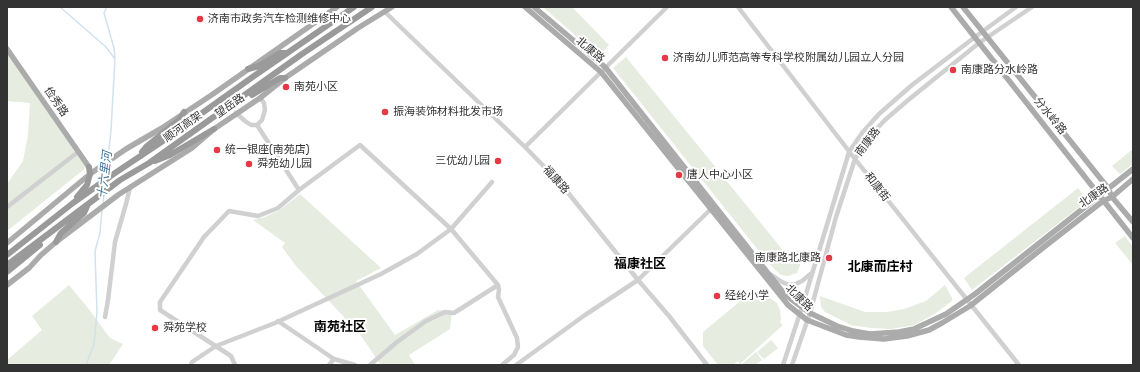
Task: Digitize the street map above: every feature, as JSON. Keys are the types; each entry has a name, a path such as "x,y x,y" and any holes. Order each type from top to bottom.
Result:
{"highway":[{"name":"顺河高架","path":"9,253 72,204 354,7"},
{"name":"顺河高架","path":"7,265 120,180 149,163 302,54 372,7"},
{"path":"248,69 259,66 280,53 287,53"},
{"path":"246,95 251,95 280,78 285,78"},
{"path":"139,157 147,146 179,120 184,112"},
{"path":"149,163 170,155 214,130"},
{"path":"72,204 87,184 90,174 89,167"},
{"path":"56,242 61,233 84,213 90,202"},
{"path":"7,272 43,242 52,231"}],"main road":[{"name":"望岳路","path":"7,243 90,174 126,149 162,128 336,7"},
{"name":"望岳路","path":"7,286 29,268 56,242 118,195 192,148 236,113 260,98 285,78 392,7"},
{"name":"北康路","path":"525,7 603,70"},
{"name":"北康路","path":"534,7 603,70 782,291 810,313 837,326 853,331 870,334 914,329 968,303 1100,194 1133,169"},
{"name":"分水岭路","path":"950,7 975,36 1133,238"},
{"name":"分水岭路","path":"963,7 1108,188 1112,196 1133,222"},
{"name":"俭秀路","path":"7,49 89,167"},
{"path":"80,183 89,167 95,168 102,166"},
{"name":"北康路","path":"713,206 763,275 788,305 807,320 846,335 884,339 907,336 929,330 1044,247 1133,179"}],"street":[{"path":"525,147 666,7"},
{"name":"和康街","path":"738,7 855,160 1019,365"},
{"name":"南康路","path":"783,365 802,308 849,152 862,133 879,114 912,85 975,36 1016,7"},
{"name":"南康路","path":"792,365 810,313 836,217 855,160 868,138 885,120 907,101 979,43 1032,7"},
{"name":"福康路","path":"385,12 525,147 561,184 707,365"},
{"path":"236,113 251,125 257,125 262,120 265,110 264,103 260,98"},
{"path":"257,125 299,190"},
{"path":"235,365 231,356 160,310 160,302 204,237 229,210 258,216 278,208 299,190 360,145 451,229 498,285 498,297 517,338 518,347 514,355 502,365"},
{"path":"7,206 78,152"},
{"path":"190,365 192,362 216,346 278,321 381,274 417,254 451,229 492,182"},
{"path":"105,317 114,242 130,188"},
{"path":"516,365 585,315 638,280 713,206"},
{"path":"766,271 789,285 802,281 813,272"},
{"path":"370,365 397,342 426,321 444,312 454,313 498,285"},
{"path":"278,321 334,359 355,365"},
{"path":"329,365 334,359"}],"shaded area":[{"path":"543,7 572,7 609,45 599,56"},
{"path":"7,53 87,167 7,231 7,184 23,161 28,135 30,103 7,101"},
{"path":"626,57 786,254 802,260 797,273 788,276 781,275 770,265 613,68"},
{"path":"1133,149 1133,164 1120,174 1112,166"},
{"path":"1078,188 1087,201 972,290 964,278"},
{"path":"300,194 381,268 356,281 395,335 438,310 452,311 450,329 409,355 415,365 381,365 359,333 296,266 282,247 285,243 253,220 265,217 280,210"},
{"path":"1125,236 1133,247 1133,265 1115,243"},
{"path":"69,285 110,338 123,344 109,365 7,365 7,360 42,330 32,316"},
{"path":"945,285 952,298 952,301 936,313 915,325 891,329 851,325 825,312 821,307 820,296 865,312 887,312 904,309 926,301"},
{"path":"757,295 767,296 777,303 780,310 780,322 783,325 740,364 738,361 733,365 718,365 703,346 703,332 744,298"},
{"path":"771,340 778,348 764,359 757,352"},
{"path":"756,352 762,360 755,365 742,364"}],"waterway":[{"name":"十六里河","path":"60,7 106,47 115,59 108,159"},
{"path":"107,7 104,13 114,48 115,59"},
{"name":"十六里河","path":"106,177 107,165"},
{"name":"十六里河","path":"103,205 104,195"},
{"name":"十六里河","path":"86,365 94,344 97,312 95,251 100,233 102,209"}],"place":[{"name":"济南市政务汽车检测维修中心","path":"200,19"},
{"name":"济南幼儿师范高等专科学校附属幼儿园立人分园","path":"665,58"},
{"name":"南康路分水岭路","path":"953,70"},
{"name":"南苑小区","path":"286,87"},
{"name":"振海装饰材料批发市场","path":"385,112"},
{"name":"统一银座(南苑店)","path":"217,150"},
{"name":"三优幼儿园","path":"498,161"},
{"name":"舜苑幼儿园","path":"249,164"},
{"name":"唐人中心小区","path":"679,175"},
{"name":"南康路北康路","path":"829,258"},
{"name":"经纶小学","path":"717,296"},
{"name":"舜苑学校","path":"155,328"}],"district":[{"name":"福康社区","path":"640,264"},
{"name":"北康而庄村","path":"880,267"},
{"name":"南苑社区","path":"340,327"}]}
